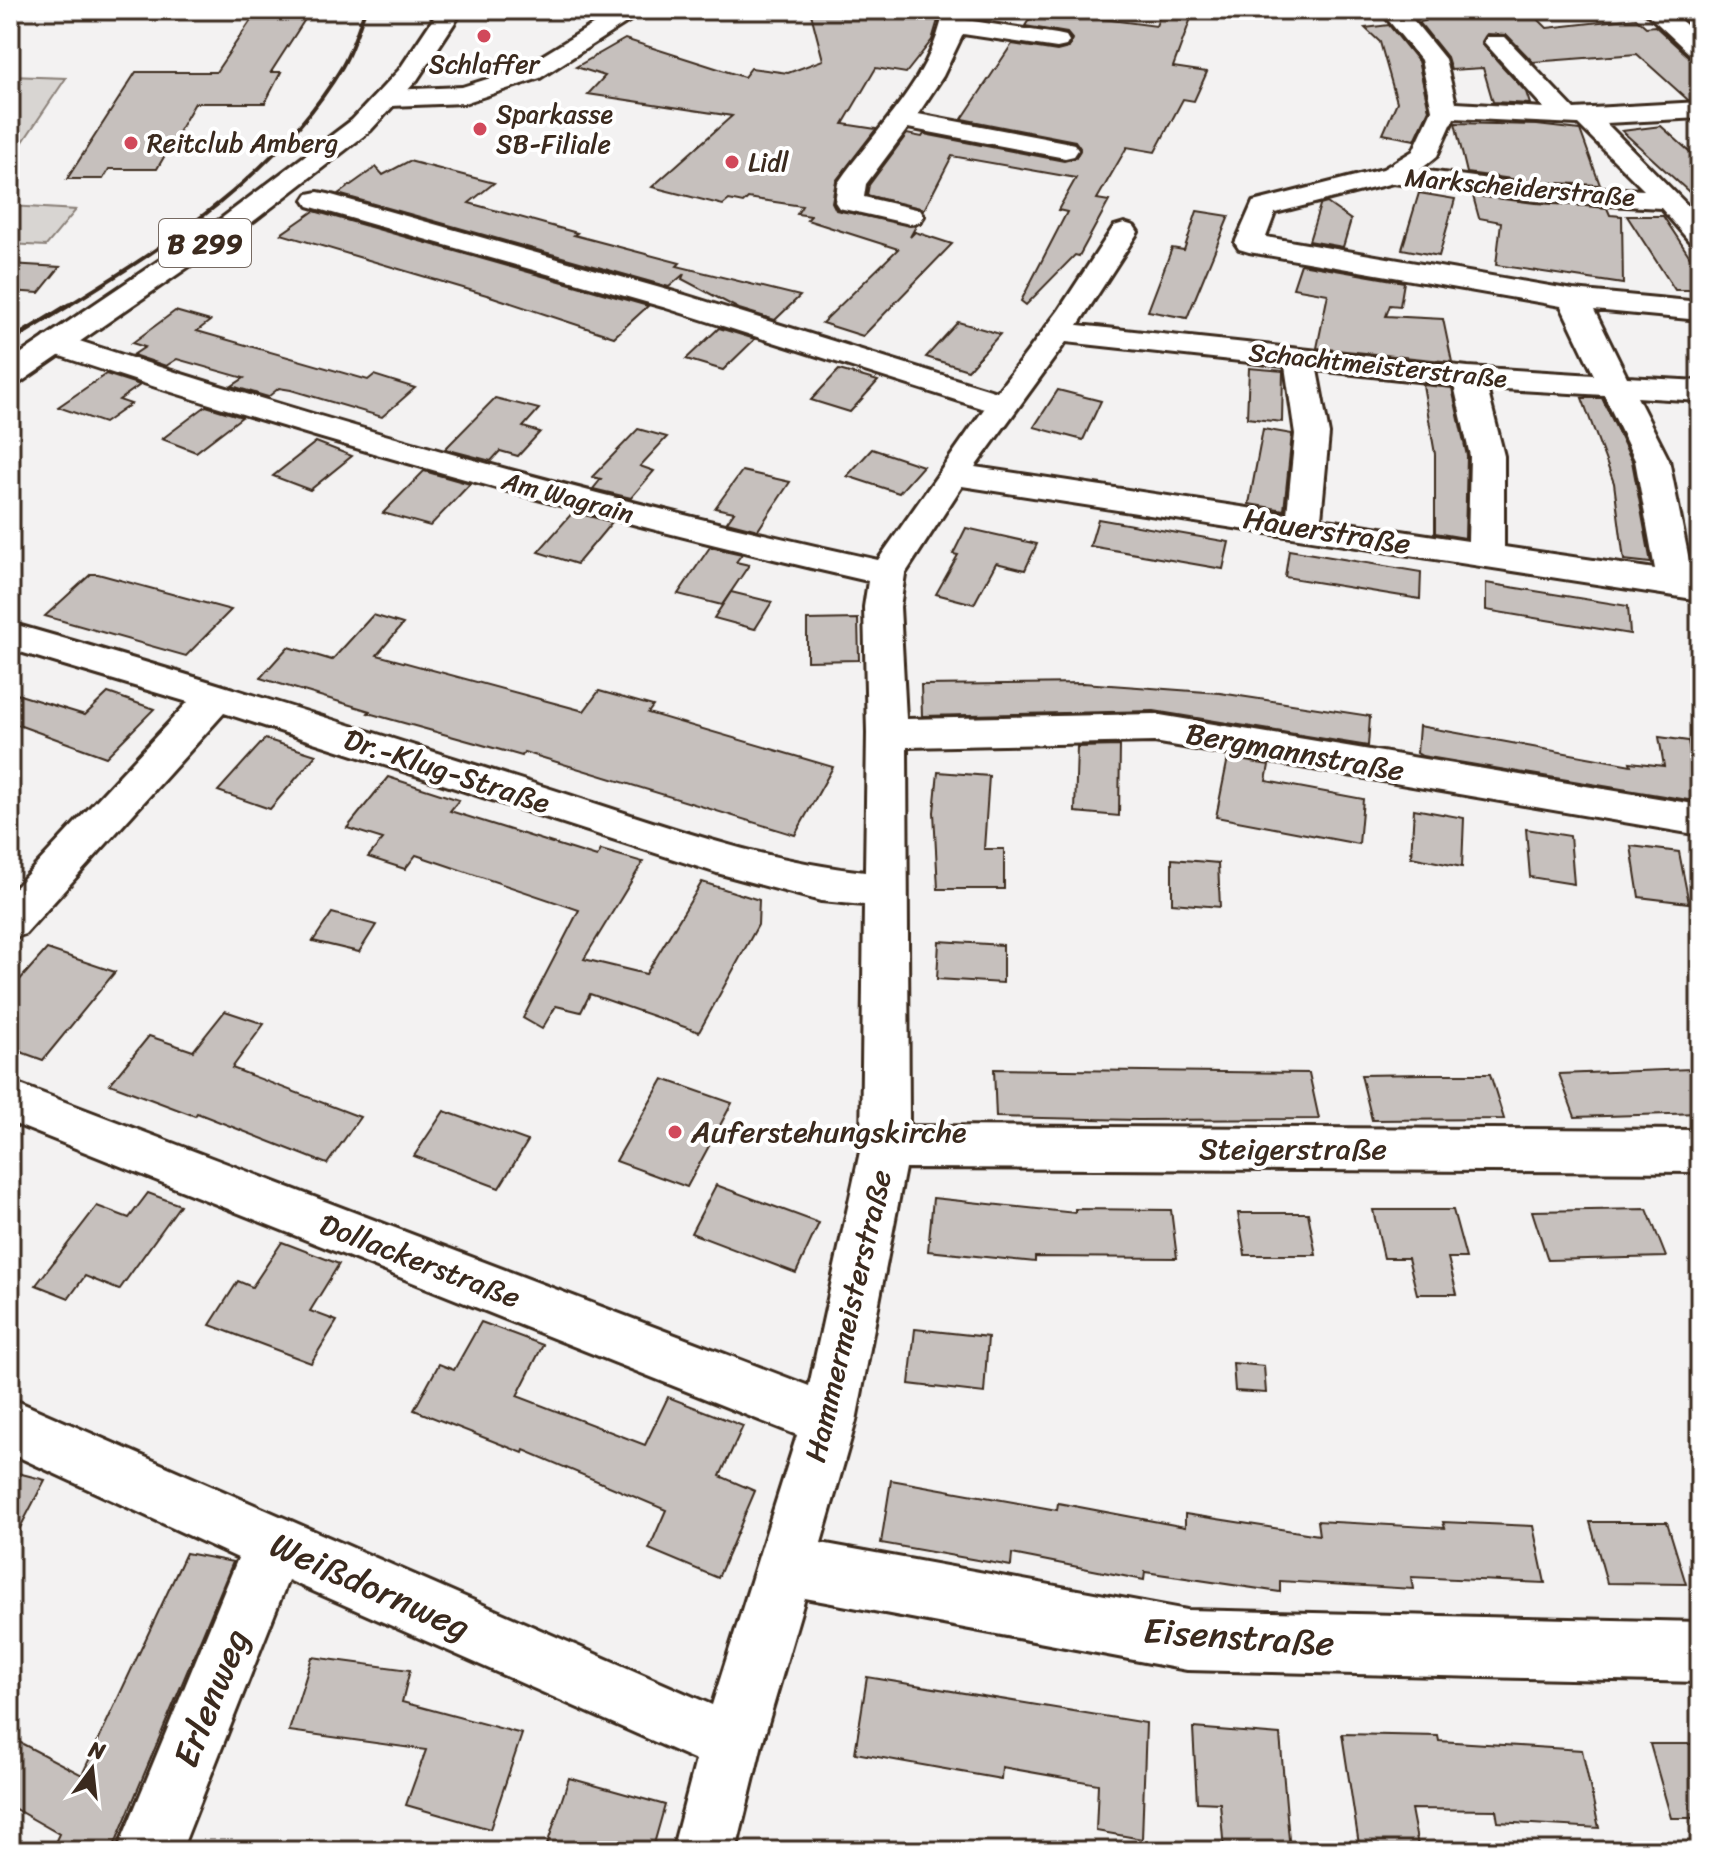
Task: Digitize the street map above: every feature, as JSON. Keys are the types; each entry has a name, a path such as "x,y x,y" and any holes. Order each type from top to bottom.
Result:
{"street":[{"name":"B 299","path":"10,375 158,277 266,200 390,98 418,63 451,10"},
{"path":"390,98 464,95 531,73 634,10"},
{"path":"1655,10 1700,50"},
{"path":"1393,11 1433,59 1445,110 1424,156 1393,175"},
{"path":"910,216 849,202 852,183 901,119 937,64 956,18 1057,41"},
{"path":"1496,42 1669,200"},
{"path":"1445,110 1576,117 1700,110"},
{"path":"901,119 1065,150"},
{"name":"Markscheiderstraße","path":"1700,236 1669,200 1535,193 1393,175 1263,208 1249,243 1573,299 1700,311"},
{"path":"318,200 674,301 1005,405"},
{"path":"887,574 953,474 1064,323 1124,232"},
{"path":"1573,299 1652,460 1688,587"},
{"name":"Schachtmeisterstraße","path":"1064,323 1299,357 1468,377 1700,391"},
{"name":"Am Wagrain","path":"56,344 516,484 754,545 887,574"},
{"path":"1299,357 1312,434 1303,528"},
{"path":"1468,377 1487,456 1486,556"},
{"name":"Hauerstraße","path":"953,474 1688,587"},
{"name":"Hammermeisterstraße","path":"704,1851 731,1744 829,1421 885,1147 887,733 882,607 887,574"},
{"name":"Dr.-Klug-Straße","path":"10,636 216,697 717,857 821,884 887,891"},
{"path":"10,922 216,697"},
{"name":"Bergmannstraße","path":"887,733 1154,728 1700,820"},
{"name":"Dollackerstraße","path":"10,1101 829,1421"},
{"name":"Steigerstraße","path":"885,1147 1700,1151"},
{"name":"Weißdornweg","path":"10,1425 273,1544 731,1744"},
{"name":"Erlenweg","path":"149,1851 273,1544"},
{"name":"Eisenstraße","path":"784,1565 1187,1640 1700,1652"}],"shaded area":[{"path":"10,76 66,78 10,161"},
{"path":"10,206 76,210 46,246 10,244"}],"building":[{"name":"Reitclub Amberg","path":"258,10 311,10 271,72 281,72 265,103 195,103 157,169 109,169 103,179 67,179 136,72 216,72"},
{"path":"810,10 941,10 932,40 906,73 876,68 843,124 876,129 836,181 832,202 836,210 916,226 910,237 915,232 952,244 863,336 822,323 898,249 807,220 811,216 797,214 802,206 748,198 743,203 729,200 723,205 652,187 732,116 588,94 605,76 576,67 625,39 744,77 751,68 788,73 823,60"},
{"path":"1035,10 1156,26 1162,10 1194,10 1173,67 1207,72 1194,101 1183,99 1155,152 1127,147 1097,199 1109,201 1079,256 1075,255 1026,305 1021,301 1067,212 1058,210 1076,178 952,156 924,210 867,195 869,185 907,134 922,137 924,134 1064,161 1076,158 1080,148 1075,141 962,119 1012,44 1057,51 1069,48 1072,39 1067,33 1025,26"},
{"path":"1529,10 1547,28 1636,18 1646,27 1655,26 1689,57 1700,60 1700,99 1688,100 1637,54 1533,62 1507,35 1487,34 1482,44 1526,92 1530,104 1493,102 1483,68 1451,70 1447,57 1419,22 1425,21 1421,17"},
{"path":"1389,25 1418,61 1429,110 1415,140 1383,134 1397,102 1380,42 1365,28"},
{"path":"1455,123 1537,125 1580,130 1600,185 1535,182 1467,173"},
{"path":"1661,126 1700,161 1700,202 1622,131"},
{"path":"409,161 494,183 469,203 680,263 677,266 800,296 775,320 739,309 682,279 684,274 669,287 338,194 376,167 383,175"},
{"path":"1419,193 1455,199 1439,256 1402,249"},
{"path":"1473,196 1607,208 1610,215 1622,216 1623,284 1496,265 1501,222 1479,218"},
{"path":"1327,203 1351,220 1343,247 1309,241 1320,205"},
{"path":"314,211 648,306 614,337 490,296 281,234"},
{"path":"1197,211 1229,216 1187,318 1148,311 1172,248 1184,250"},
{"path":"1627,216 1663,216 1700,272 1700,290 1675,290"},
{"path":"10,264 60,267 39,293 10,291"},
{"path":"1301,264 1404,282 1400,306 1390,305 1386,316 1443,319 1452,362 1317,348 1328,294 1293,288"},
{"path":"175,311 210,321 197,331 368,380 374,375 415,388 382,417 291,390 279,388 268,397 232,386 244,378 177,359 166,366 133,355 145,347 132,343"},
{"path":"958,322 1000,334 968,370 926,357"},
{"path":"719,328 755,339 723,370 686,359"},
{"path":"1249,368 1283,371 1282,422 1247,418"},
{"path":"839,370 878,381 850,412 811,400"},
{"path":"106,374 140,385 119,400 131,404 104,423 58,407"},
{"path":"1423,385 1452,388 1467,456 1465,538 1435,533 1435,454"},
{"path":"1058,390 1101,401 1083,440 1034,427"},
{"path":"495,398 539,409 523,427 540,432 518,456 500,451 491,461 445,449"},
{"path":"1582,398 1602,398 1632,461 1651,563 1624,560 1614,483"},
{"path":"206,406 242,417 196,452 162,439"},
{"path":"638,429 667,437 640,466 654,471 631,498 593,489 601,479 592,477"},
{"path":"1263,429 1292,434 1284,510 1249,504"},
{"path":"316,442 352,456 310,490 273,476"},
{"path":"872,449 923,466 899,493 847,476"},
{"path":"424,471 470,484 430,526 383,513"},
{"path":"742,471 790,482 758,530 727,522 734,512 715,508"},
{"path":"573,512 612,522 577,564 538,552"},
{"path":"1098,519 1229,542 1223,569 1090,546"},
{"path":"966,528 1037,544 1025,570 996,563 974,604 936,594 958,555 953,554"},
{"path":"710,547 742,554 736,562 749,565 722,605 678,594"},
{"path":"1289,550 1421,572 1420,599 1285,577"},
{"path":"91,574 231,610 186,656 45,616"},
{"path":"1486,583 1628,606 1630,634 1486,610"},
{"path":"731,592 772,602 755,629 714,618"},
{"path":"373,615 403,624 377,655 584,711 599,691 653,706 648,713 833,767 795,835 524,752 522,756 368,713 370,711 260,678 288,647 332,660"},
{"path":"858,619 859,660 807,661 807,620"},
{"path":"1083,683 1220,693 1370,716 1368,746 1154,711 922,716 921,685"},
{"path":"10,692 85,715 108,693 154,709 106,757 10,722"},
{"path":"1419,726 1631,765 1630,762 1664,766 1659,737 1688,741 1700,802 1422,756 1417,753"},
{"path":"265,739 316,755 270,809 218,791"},
{"path":"1120,746 1119,816 1075,812 1077,747"},
{"path":"1228,758 1269,765 1266,781 1363,799 1359,844 1216,817"},
{"path":"938,772 989,776 984,849 1004,849 1004,889 938,889 934,812"},
{"path":"388,777 459,800 450,811 597,857 601,850 643,862 584,959 646,974 702,882 759,900 758,925 699,1032 590,994 581,1012 556,1006 542,1029 523,1018 579,910 416,855 405,869 368,857 383,839 347,828"},
{"path":"1414,809 1464,818 1462,867 1411,857"},
{"path":"1526,829 1570,836 1574,884 1530,877"},
{"path":"1631,846 1679,852 1689,903 1639,897"},
{"path":"1172,859 1218,863 1220,907 1172,903"},
{"path":"332,913 376,925 359,952 313,941"},
{"path":"939,941 1003,945 1003,983 937,979"},
{"path":"47,949 115,972 43,1060 10,1048 10,991"},
{"path":"225,1011 264,1024 232,1068 360,1117 327,1164 197,1113 195,1116 110,1084 149,1036 193,1051"},
{"path":"994,1069 1309,1073 1319,1119 996,1117"},
{"path":"1691,1069 1700,1090 1700,1113 1575,1117 1559,1074"},
{"path":"1490,1074 1504,1119 1372,1120 1361,1075"},
{"name":"Auferstehungskirche","path":"663,1079 732,1103 687,1187 616,1161"},
{"path":"444,1111 528,1141 499,1188 414,1156"},
{"path":"716,1185 819,1223 796,1273 691,1233"},
{"path":"148,1193 180,1205 119,1290 85,1276 69,1298 36,1285 97,1206 129,1218"},
{"path":"933,1198 1075,1213 1075,1209 1171,1210 1177,1258 1035,1257 1035,1262 928,1251"},
{"path":"1647,1209 1666,1257 1548,1260 1532,1211"},
{"path":"1373,1210 1453,1210 1466,1258 1448,1258 1457,1294 1417,1294 1408,1258 1384,1258"},
{"path":"1238,1213 1308,1213 1316,1255 1245,1255"},
{"path":"282,1242 339,1264 310,1311 337,1321 311,1363 210,1325 238,1281 252,1287"},
{"path":"481,1322 543,1345 517,1396 645,1445 668,1397 743,1426 720,1476 755,1491 718,1578 649,1549 666,1510 524,1450 523,1453 414,1410 439,1364 454,1370"},
{"path":"915,1329 988,1337 984,1393 909,1384"},
{"path":"1233,1363 1264,1366 1266,1393 1235,1391"},
{"path":"10,1471 45,1480 10,1547"},
{"path":"891,1480 1057,1510 1058,1503 1185,1527 1185,1514 1319,1535 1317,1521 1445,1528 1443,1522 1533,1526 1545,1583 1411,1577 1413,1589 1280,1581 1280,1592 1145,1572 1144,1580 1012,1554 1011,1566 881,1543"},
{"path":"1590,1522 1667,1522 1686,1584 1607,1583"},
{"path":"186,1553 233,1562 112,1851 51,1851 59,1834 10,1806 10,1757 17,1741 82,1775"},
{"path":"312,1657 410,1670 402,1702 522,1734 490,1829 406,1805 426,1750 289,1731"},
{"path":"867,1677 1146,1723 1142,1839 1096,1831 1098,1784 1002,1767 1001,1779 855,1753"},
{"path":"1193,1728 1280,1735 1290,1851 1224,1851 1220,1803 1197,1802"},
{"path":"1342,1734 1438,1736 1439,1741 1582,1750 1599,1828 1498,1822 1496,1810 1411,1809 1419,1851 1360,1851"},
{"path":"1650,1744 1700,1744 1700,1818 1671,1818"},
{"path":"569,1778 665,1805 652,1851 545,1851"}],"railway":[{"path":"66,307 182,231 254,173 316,105 342,67 365,10"},
{"path":"10,341 69,305"}],"place":[{"name":"Schlaffer","path":"484,36"},
{"name":"Sparkasse SB-Filiale","path":"480,129"},
{"name":"Reitclub Amberg","path":"131,143"},
{"name":"Lidl","path":"732,162"},
{"name":"Auferstehungskirche","path":"675,1132"}]}
